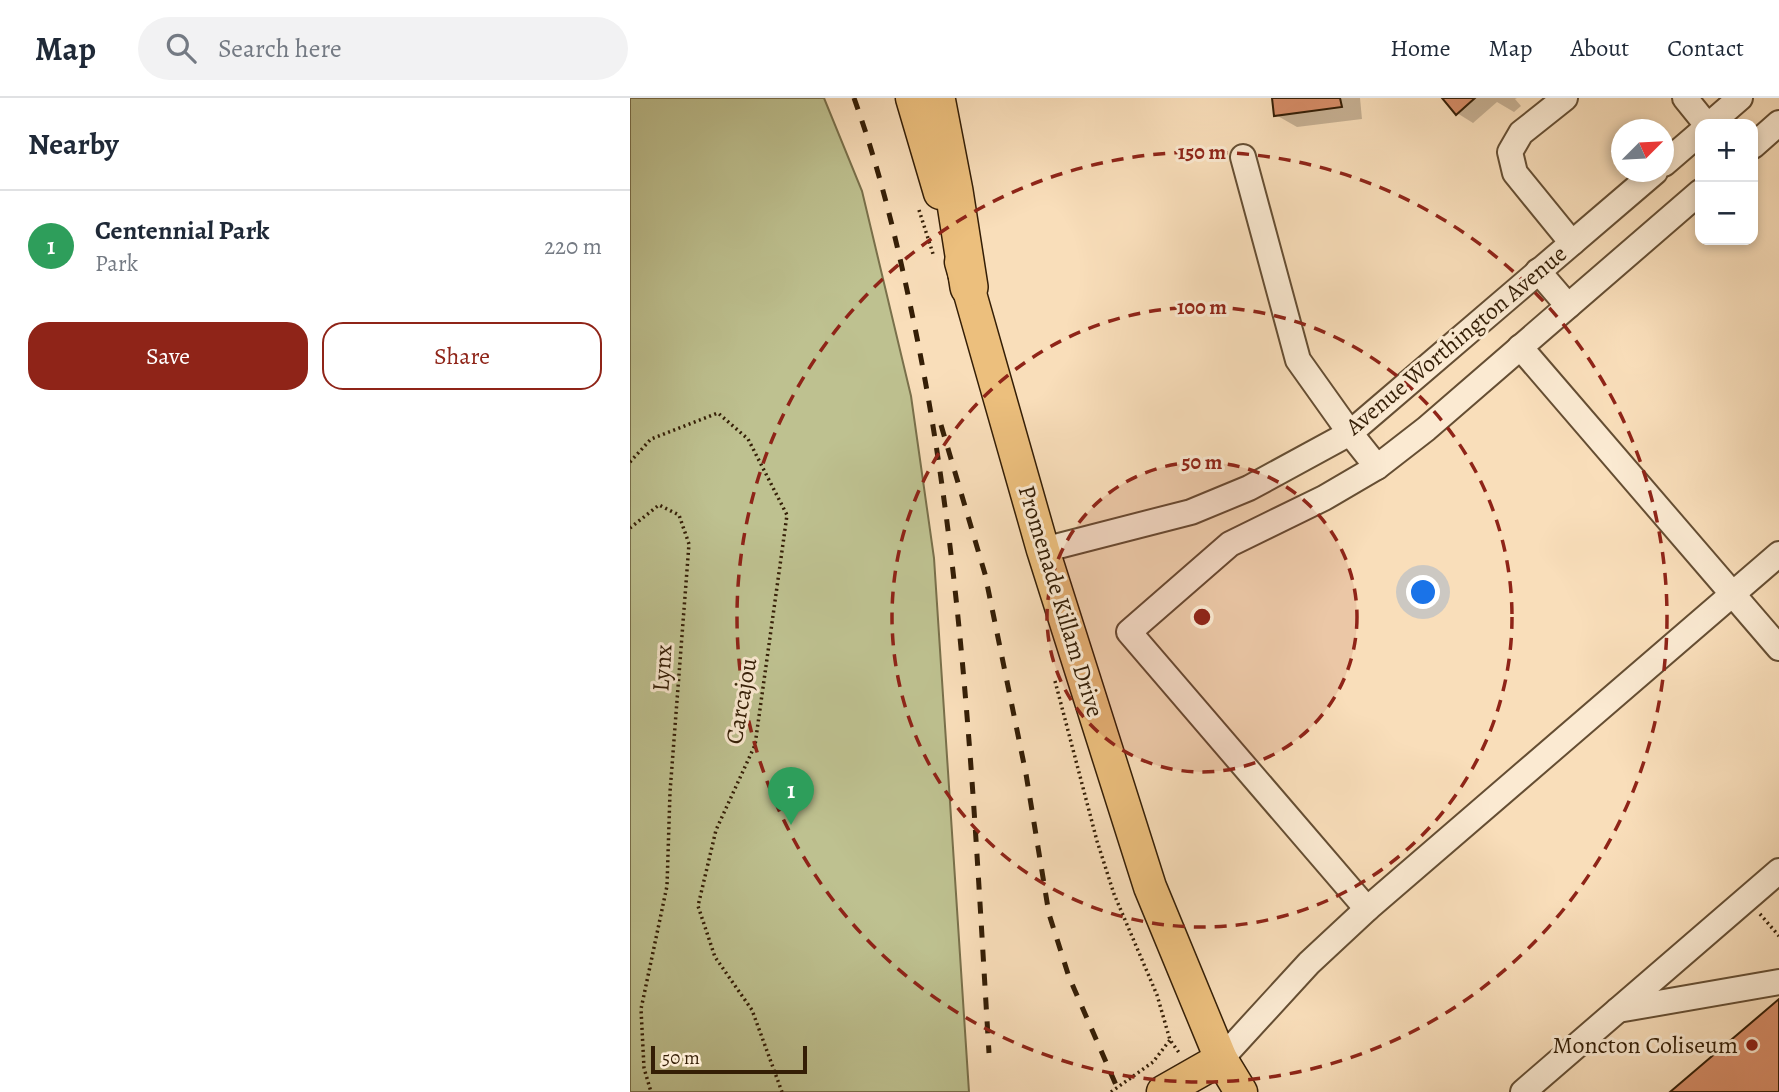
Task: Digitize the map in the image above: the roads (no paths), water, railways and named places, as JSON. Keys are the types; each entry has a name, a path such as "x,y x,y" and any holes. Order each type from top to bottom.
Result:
{"highway":[{"path":"936,98 969,287"}],"main road":[{"name":"Promenade Killam Drive","path":"912,98 969,287 1043,550 1150,887 1221,1059 1241,1092"},
{"path":"1163,1092 1221,1059"}],"street":[{"path":"1565,98 1521,133 1510,152 1516,173 1572,243"},
{"path":"1685,98 1724,116"},
{"path":"1758,141 1779,124"},
{"path":"1674,155 1695,137"},
{"path":"1243,157 1298,360 1377,467"},
{"name":"Avenue Worthington Avenue","path":"1043,550 1191,512 1248,488 1350,433 1643,182"},
{"path":"1367,909 1129,632 1230,544 1324,498 1377,467 1426,429 1695,196"},
{"path":"1538,271 1567,306"},
{"path":"1520,347 1779,648"},
{"path":"1221,1059 1310,963 1367,909 1779,554"},
{"path":"1523,1092 1779,871"},
{"path":"1618,1011 1779,982"}],"railway":[{"path":"854,98 881,183 903,270 932,418 945,508 965,689 989,1053"},
{"path":"941,425 985,574 1026,774 1049,914 1069,977 1119,1092"}],"place":[{"name":"Centennial Park","path":"791,825"},
{"name":"Moncton Coliseum","path":"1752,1045"}]}
